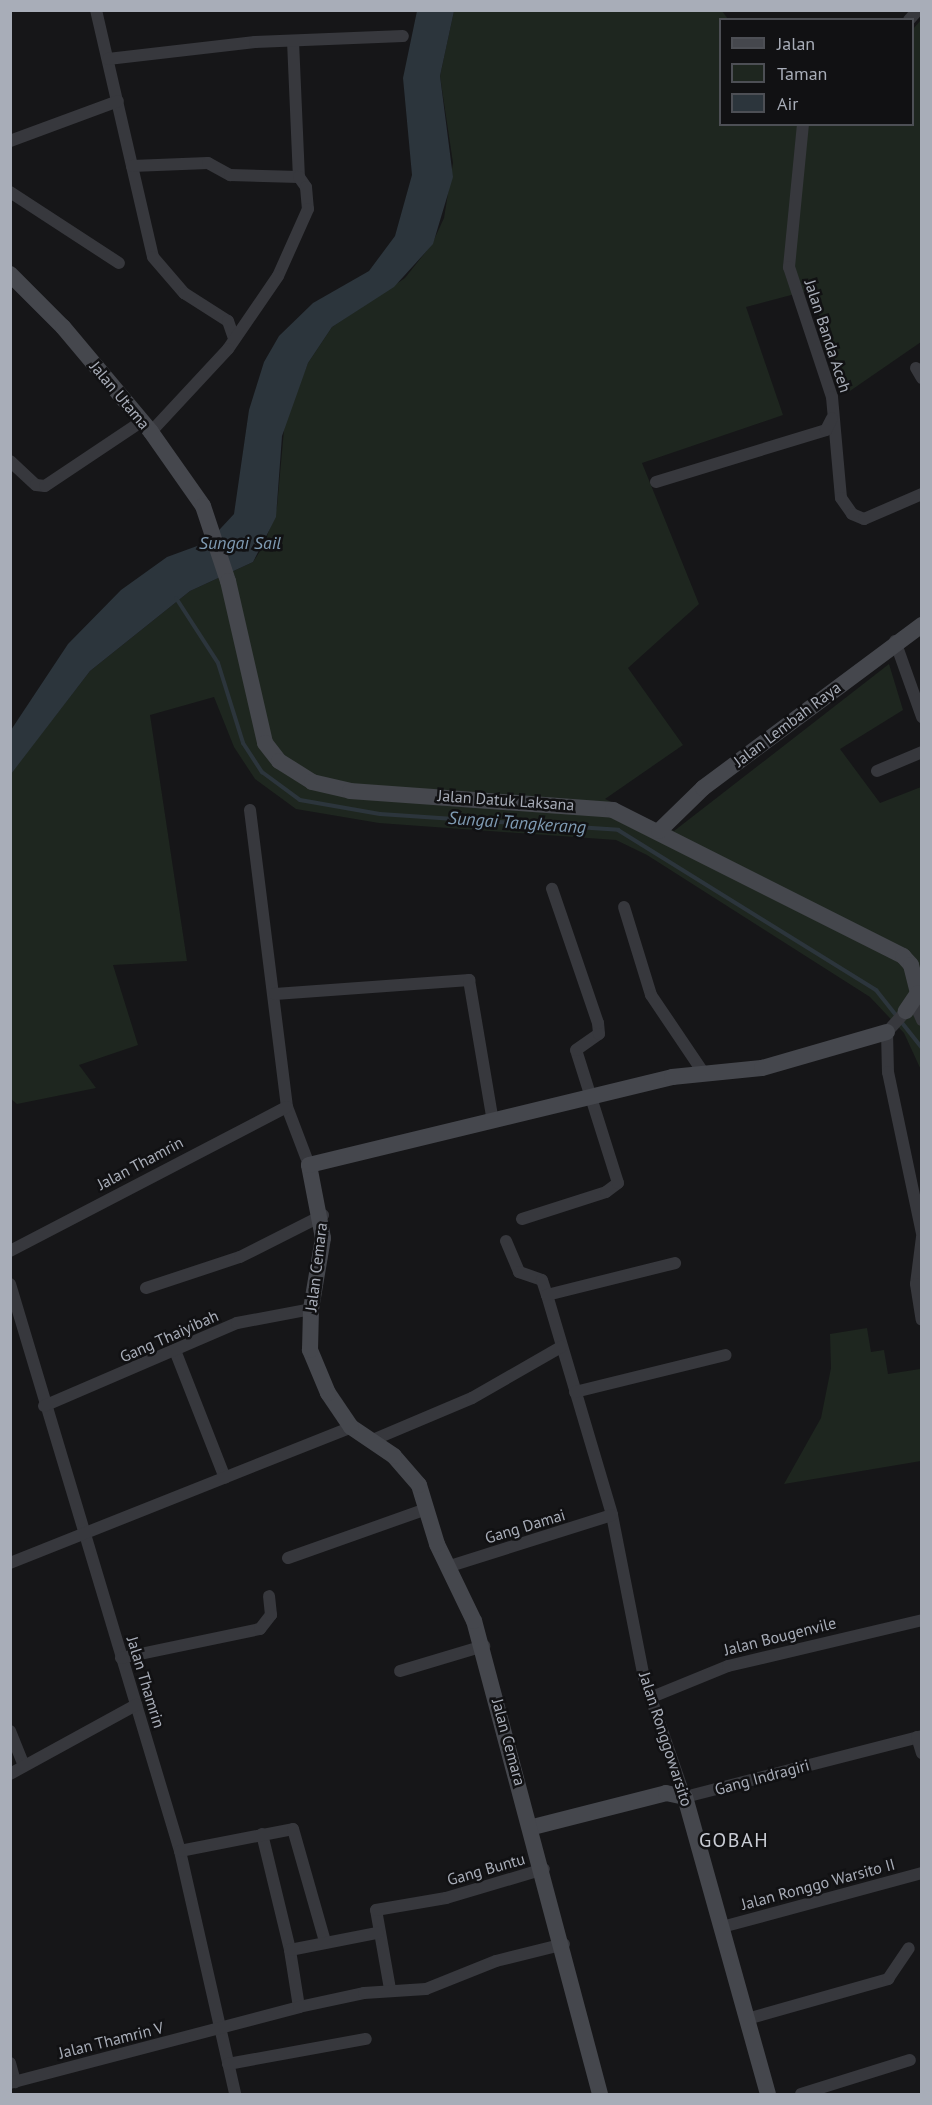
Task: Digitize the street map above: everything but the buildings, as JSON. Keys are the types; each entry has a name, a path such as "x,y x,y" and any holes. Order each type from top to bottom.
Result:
{"street":[{"path":"96,10 153,257 184,293 228,321 234,338"},
{"path":"108,59 293,41 403,36"},
{"path":"10,461 36,485 45,486 146,426 234,338 278,276 306,224 306,187 299,177 293,41"},
{"path":"10,141 118,101"},
{"name":"Jalan Banda Aceh","path":"803,126 789,267 829,383 836,474 852,514 864,519 921,494"},
{"path":"132,166 208,163 230,175 299,177"},
{"path":"10,192 119,262"},
{"name":"Jalan Utama","path":"10,273 146,426 203,506 213,530 228,581"},
{"path":"656,482 826,430 833,416"},
{"name":"Jalan Datuk Laksana","path":"228,581 265,743 295,773 350,791 613,810 659,831 903,956 916,978 910,1007"},
{"name":"Jalan Lembah Raya","path":"659,831 703,788 895,641 921,625"},
{"path":"895,641 919,698 921,717"},
{"path":"877,771 921,752"},
{"name":"Jalan Cemara","path":"250,810 275,994 287,1107 309,1165 323,1215 311,1309 310,1350 327,1393 351,1427 375,1439 414,1478 447,1567 484,1646 564,1944 600,2094"},
{"path":"522,1219 615,1188 618,1183 576,1050 599,1034 598,1023 552,889"},
{"path":"624,907 651,995 703,1072"},
{"path":"275,994 468,980 493,1122"},
{"path":"309,1165 493,1122 589,1096 703,1072 762,1068 888,1031 910,1007 921,1020"},
{"path":"888,1031 892,1103 920,1205 921,1235 916,1284 921,1320"},
{"name":"Jalan Thamrin","path":"10,1251 287,1107"},
{"path":"146,1288 240,1257 323,1215"},
{"path":"506,1241 519,1272 542,1280 547,1295 675,1263"},
{"name":"Jalan Thamrin","path":"10,1284 44,1406 180,1851 235,2094"},
{"name":"Jalan Ronggowarsito","path":"547,1295 612,1515 652,1697 685,1797 768,2094"},
{"name":"Gang Thaiyibah","path":"44,1406 176,1353 237,1323 311,1309"},
{"path":"375,1439 472,1398 561,1347"},
{"path":"176,1353 225,1478"},
{"path":"575,1392 726,1355"},
{"path":"10,1563 351,1427"},
{"path":"288,1558 426,1509"},
{"name":"Gang Damai","path":"447,1567 612,1515"},
{"path":"121,1658 260,1629 271,1615 268,1596"},
{"name":"Jalan Bougenvile","path":"652,1697 728,1666 921,1620"},
{"path":"400,1671 484,1646"},
{"path":"10,1774 23,1764 136,1705"},
{"path":"10,1731 23,1764"},
{"path":"919,1736 921,1754"},
{"name":"Gang Indragiri","path":"533,1827 666,1793 685,1797 919,1736"},
{"path":"180,1851 293,1829 299,1835 325,1941"},
{"path":"262,1834 290,1950 299,2007"},
{"name":"Gang Buntu","path":"390,1989 377,1933 376,1910 446,1898 544,1869"},
{"name":"Jalan Ronggo Warsito II","path":"722,1927 921,1873"},
{"path":"290,1950 325,1941 377,1933"},
{"name":"Jalan Thamrin V","path":"13,2082 219,2026 299,2007 390,1989 426,1989 496,1961 564,1944"},
{"path":"747,2019 888,1978 909,1948"},
{"path":"228,2064 366,2040"},
{"path":"801,2094 910,2060"},
{"path":"10,2063 13,2082"}],"green space":[{"path":"454,11 722,11 727,18 719,18 719,126 914,126 914,28 921,20 921,342 847,393 810,290 746,307 783,415 642,463 699,604 628,668 683,745 605,799 674,831 889,664 903,710 840,749 880,803 921,787 921,1070 904,1033 870,997 647,855 616,840 379,823 296,809 255,779 234,747 214,697 150,715 187,961 113,965 138,1045 79,1065 96,1088 17,1104 10,1098 10,774 90,671 190,591 253,562 264,545 277,507 285,419 308,363 332,327 405,278 432,244 444,218 453,163 440,76"},
{"path":"867,1328 871,1352 884,1350 888,1374 920,1369 921,1461 784,1484 821,1418 831,1368 830,1334"}],"water":[{"name":"Sungai Sail","path":"417,11 454,11 440,76 453,177 433,244 394,287 332,327 308,363 282,436 276,517 253,562 190,591 90,671 11,774 11,730 68,644 121,590 167,557 208,542 234,514 249,410 264,362 279,336 313,303 369,271 395,236 412,175 403,78"}],"waterway":[{"name":"Sungai Tangkerang","path":"176,598 218,663 243,743 262,772 300,800 380,814 618,830 876,990 922,1048"}],"district":[{"name":"GOBAH","path":"734,1840"}]}
